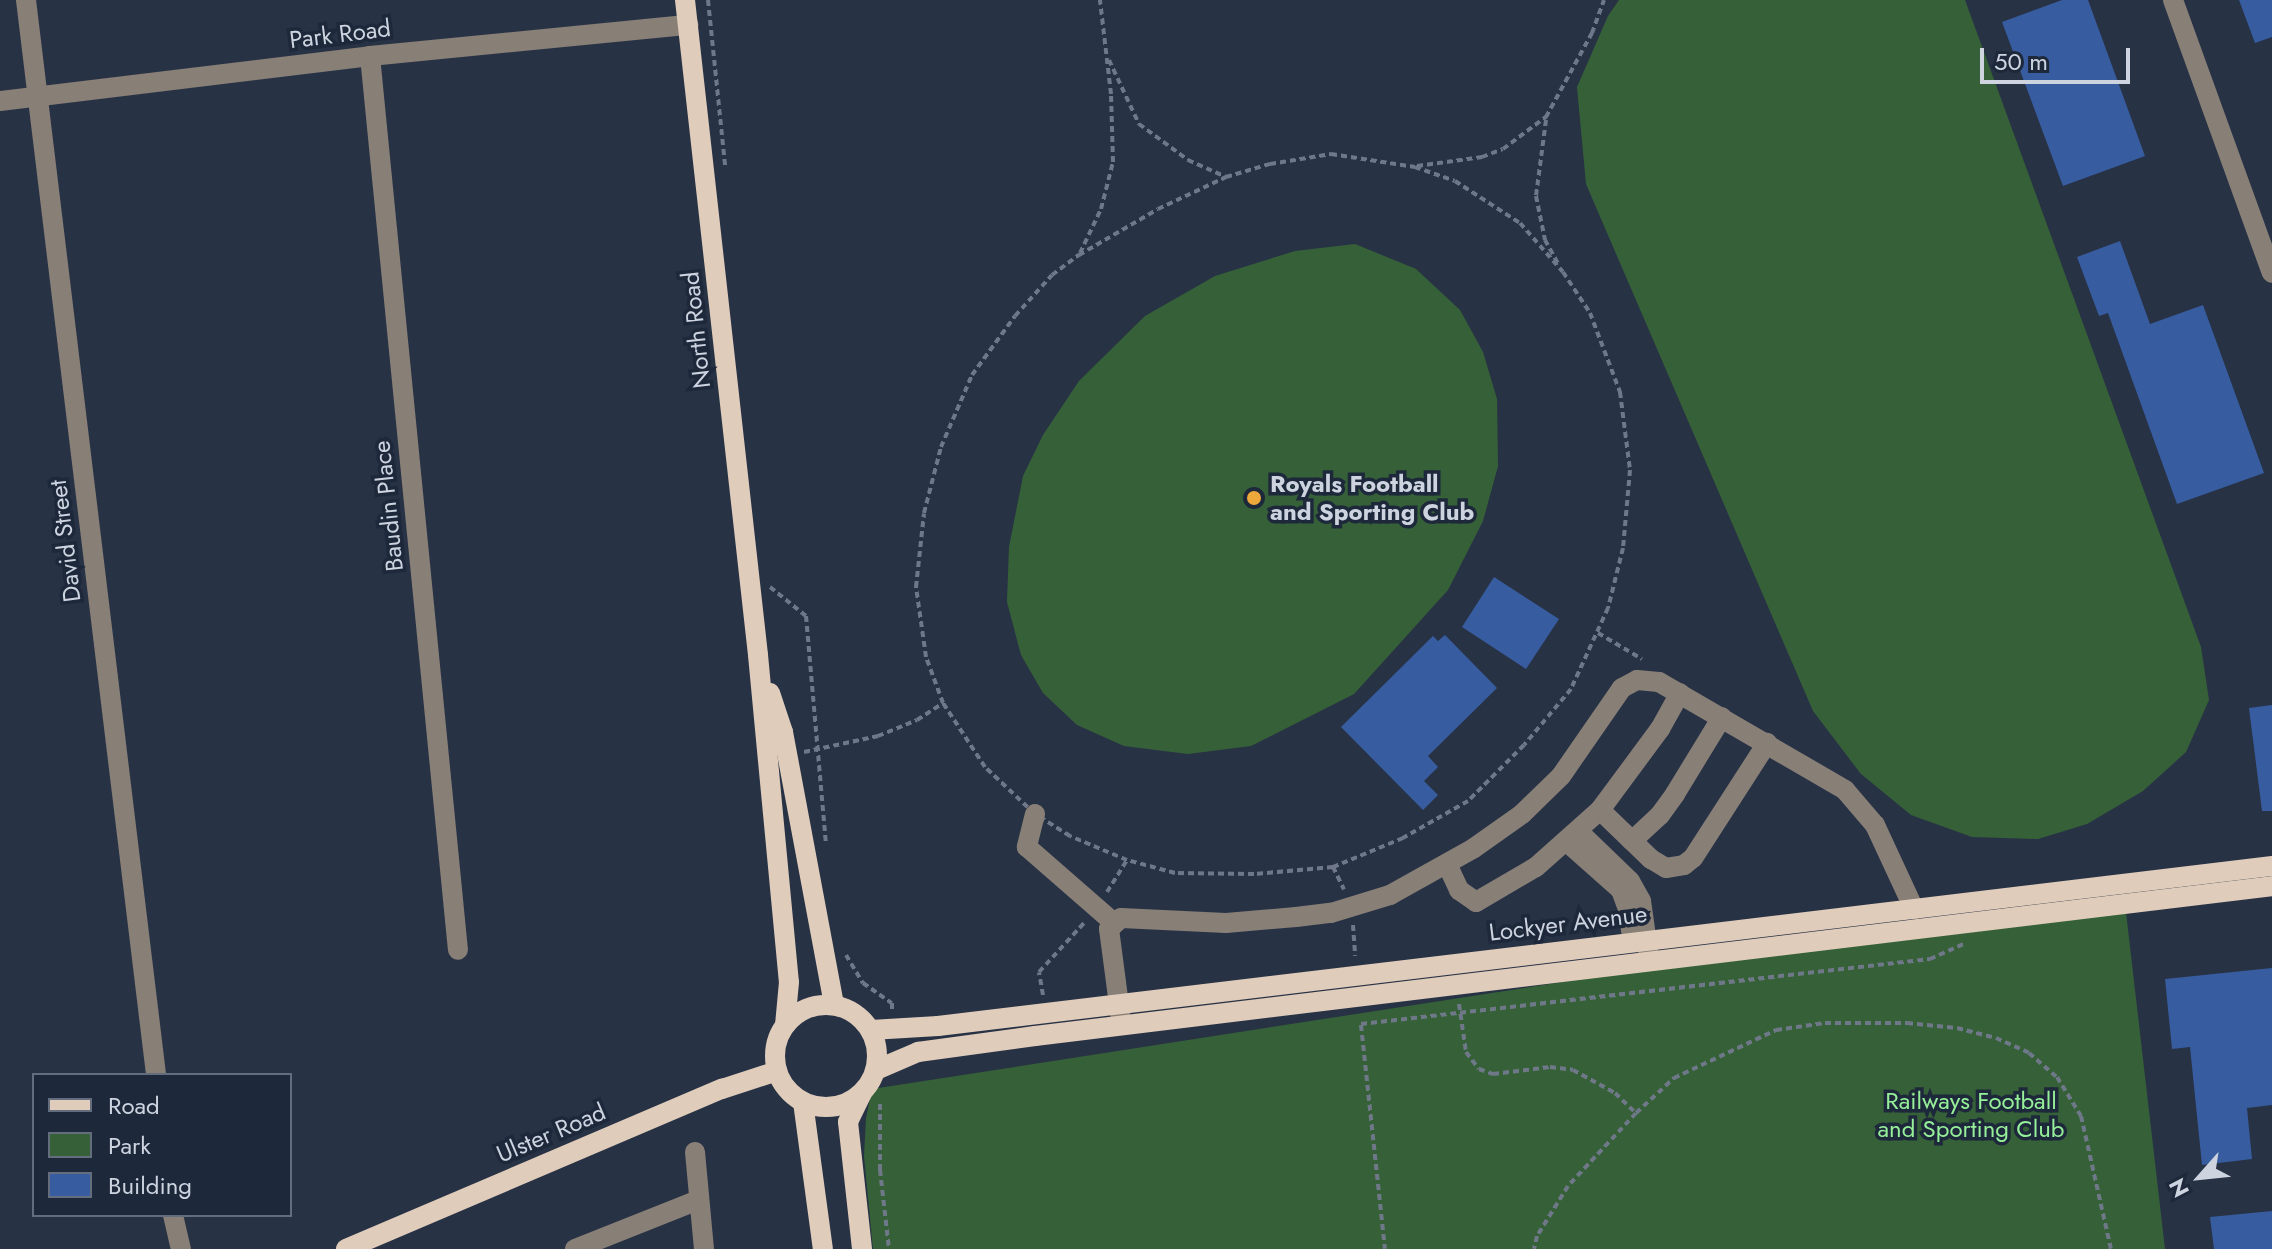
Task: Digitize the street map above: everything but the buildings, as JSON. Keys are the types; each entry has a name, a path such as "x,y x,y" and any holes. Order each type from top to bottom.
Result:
{"main road":[{"name":"North Road","path":"685,0 758,655 789,982 785,1025"},
{"name":"North Road","path":"758,655 787,755 834,1005"},
{"name":"Lockyer Avenue","path":"871,1030 938,1026 2272,866"},
{"name":"Lockyer Avenue","path":"876,1070 918,1052 1121,1025 2272,886"},
{"path":"862,1249 848,1122 871,1098 876,1070 876,1043 862,1018 834,1005 807,1008 785,1025 776,1047 777,1071 787,1089 803,1102 827,1107 871,1098"},
{"name":"Ulster Road","path":"346,1249 722,1089 777,1071"},
{"path":"803,1102 823,1249"}],"street":[{"name":"David Street","path":"26,0 156,1073"},
{"path":"2173,0 2272,273"},
{"name":"Park Road","path":"0,101 370,56 688,25"},
{"name":"Baudin Place","path":"370,56 458,950"},
{"path":"1121,1025 1110,955 1109,929 1114,923 1131,915 1226,923 1331,913 1390,895 1447,864 1522,814 1546,792 1622,688 1637,680 1648,679 1680,693 1845,790 1875,825 1914,909"},
{"path":"1447,864 1459,890 1476,902 1523,875 1600,810 1660,729 1680,693"},
{"path":"1632,841 1660,815 1722,717"},
{"path":"1600,810 1666,868 1693,858 1767,743"},
{"path":"1035,814 1027,847 1114,923"},
{"path":"1572,836 1621,890 1639,940 1640,962"},
{"path":"695,1152 700,1179 698,1200 704,1249"},
{"path":"575,1249 698,1200"},
{"path":"173,1217 181,1249"}],"path":[{"path":"708,0 726,169"},
{"path":"1079,255 1101,209 1113,162 1100,0"},
{"path":"1563,272 1508,215 1455,181 1415,167 1331,154 1270,164 1226,177 1158,209 1079,255 1052,275 1015,316 972,375 941,447 924,513 916,587 926,657 943,703 985,767 1035,814 1070,836 1127,860 1175,873 1254,874 1333,867 1403,838 1468,801 1524,745 1571,689 1598,633 1623,548 1630,470 1620,392 1590,313 1545,240 1536,196 1546,117 1592,33 1604,0"},
{"path":"1106,54 1139,124 1188,160 1226,177"},
{"path":"1415,167 1482,157 1503,149 1546,117"},
{"path":"769,587 806,616 827,859"},
{"path":"1598,633 1651,664"},
{"path":"787,755 878,736 917,720 943,703"},
{"path":"1028,996 1043,995 1039,972 1097,908 1127,860"},
{"path":"1333,867 1352,907 1357,974"},
{"path":"1361,1024 1930,959 1983,936 1981,922"},
{"path":"840,944 863,983 892,1003 892,1011 907,1009"},
{"path":"1457,984 1466,1052 1479,1069 1493,1074 1550,1067 1573,1070 1615,1093 1636,1113"},
{"path":"1359,997 1385,1249"},
{"path":"1534,1249 1537,1236 1568,1186 1636,1113 1674,1078 1776,1030 1825,1023 1907,1023 1957,1028 1996,1038 2029,1053 2057,1077 2081,1116 2111,1249"},
{"path":"871,1098 889,1249"}],"green space":[{"path":"1619,0 1965,0 2201,647 2209,700 2186,752 2143,791 2087,824 2038,839 1972,837 1911,815 1861,774 1813,711 1586,184 1577,87 1608,16"},
{"name":"Royals Football and Sporting Club","path":"1355,244 1416,269 1460,310 1483,352 1497,399 1498,466 1483,521 1448,590 1354,694 1251,746 1188,754 1124,746 1077,725 1043,693 1021,655 1007,602 1009,547 1023,476 1043,435 1079,381 1145,316 1215,276 1295,251"},
{"name":"Railways Football and Sporting Club","path":"2124,895 2165,1249 873,1249 864,1156 866,1118 872,1089"}],"place":[{"name":"Royals Football and Sporting Club","path":"1254,498"}]}
